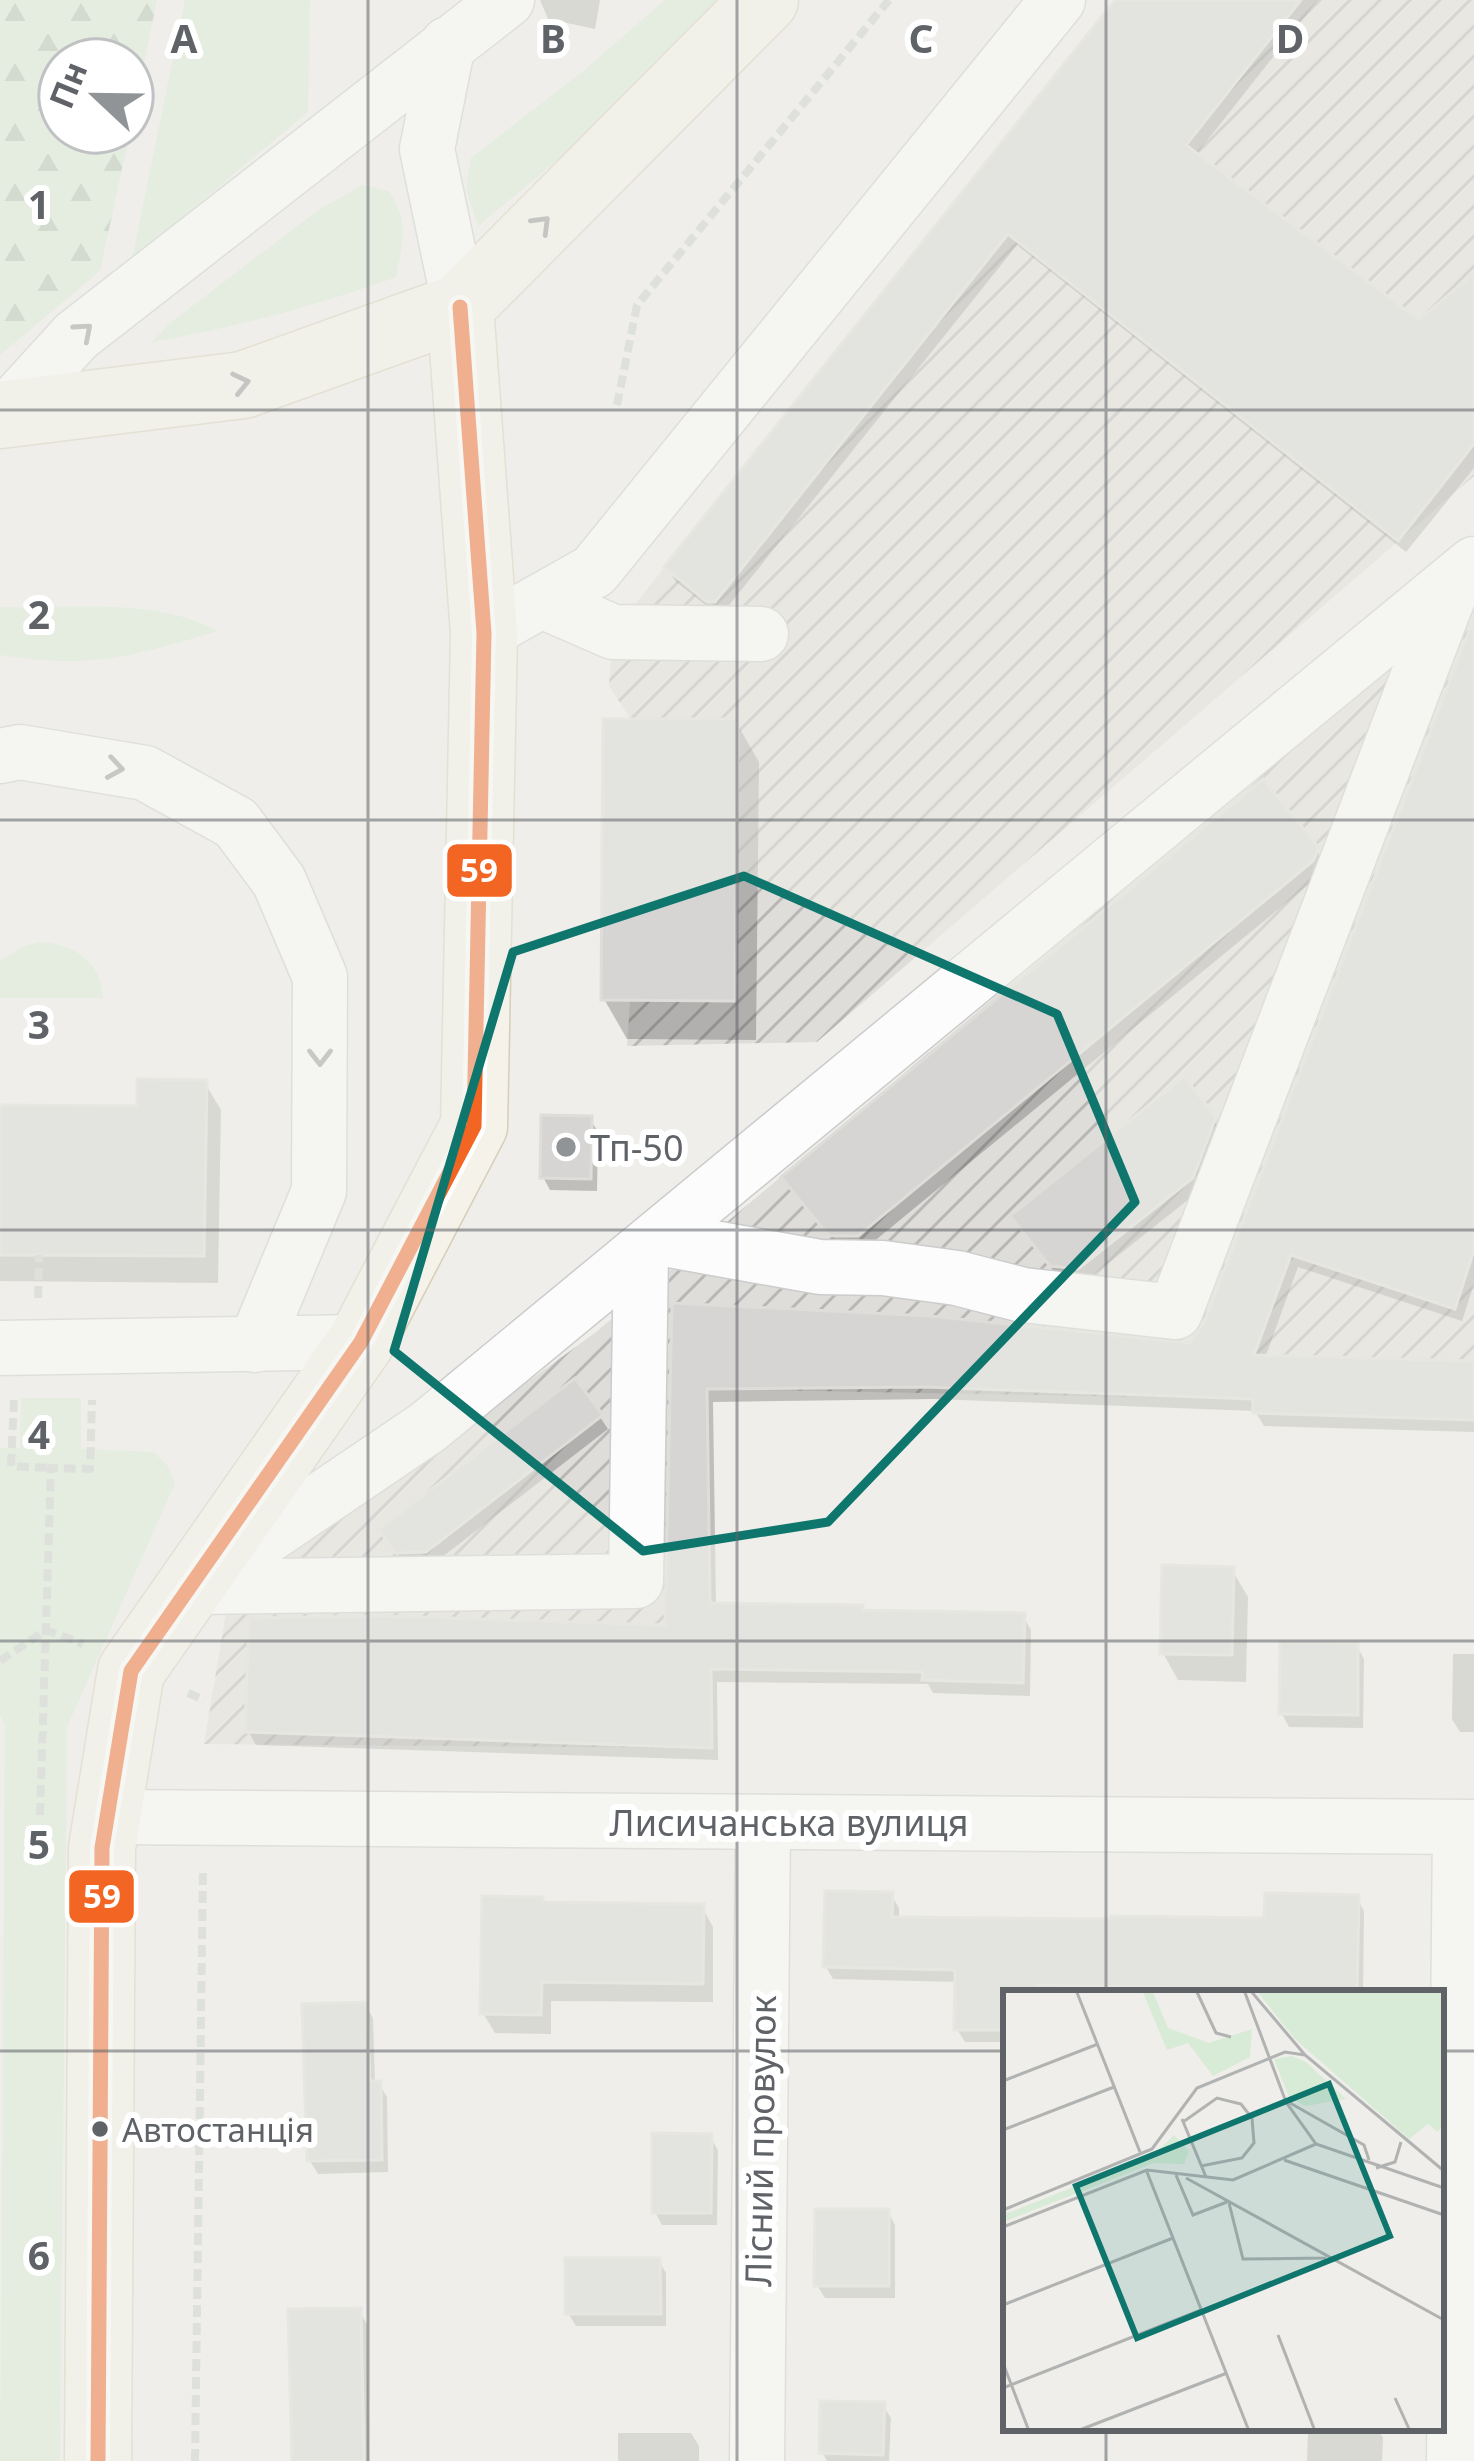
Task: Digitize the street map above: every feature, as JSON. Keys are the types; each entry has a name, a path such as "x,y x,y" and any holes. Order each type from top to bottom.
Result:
{"main road":[{"path":"2,415 243,385 460,307 765,0"},
{"path":"98,2461 105,1817 131,1671 361,1342 474,1126 484,633 460,307"}],"street":[{"path":"2,415 76,336 507,0"},
{"path":"484,633 594,571 1058,0"},
{"path":"448,44 427,148 460,307"},
{"path":"650,1245 820,1267 884,1268 957,1278 1023,1295 1175,1312 1464,572"},
{"path":"192,1587 428,1427 1464,572"},
{"path":"542,601 613,632 761,634"},
{"path":"0,756 20,752 145,773 236,823 278,881 320,977 320,1192 255,1345"},
{"path":"192,1587 636,1581 650,1245"},
{"path":"7,1365 255,1345 361,1342"},
{"name":"Лисичанська вулиця","path":"105,1817 1467,1827"},
{"name":"Лісний провулок","path":"757,2461 763,1822"},
{"path":"1454,2461 1467,1827"}],"path":[{"path":"617,405 638,305 890,0"},
{"path":"7,1365 11,1466 90,1469 93,1385"},
{"path":"40,1815 51,1468"},
{"path":"195,2461 203,1849"}],"highlighted area":[{"path":"744,876 1057,1014 1135,1202 828,1522 643,1551 394,1351 513,952"}],"shaded area":[{"path":"1117,0 1474,0 1474,476 817,1042 627,1046 630,1001 601,1000 603,719 630,718 609,686 613,632"},
{"path":"1474,595 1474,1419 1253,1413 1252,1399 708,1389 712,1748 204,1744 228,1601 596,1332"}],"green space":[{"path":"0,0 157,0 150,36 36,36 36,156 125,156 100,271 0,355"},
{"path":"185,0 310,0 308,112 132,259"},
{"path":"665,0 728,0 614,113 478,226 466,189 471,158"},
{"path":"362,185 389,191 400,212 402,243 396,277 276,315 152,342 170,323 317,211"},
{"path":"0,607 140,609 194,620 218,631 111,658 32,659 0,655"},
{"path":"41,942 65,947 92,965 103,998 0,998 0,961 23,946"},
{"path":"21,1398 81,1398 81,1449 153,1452 167,1465 175,1483 67,1727 60,2461 0,2461 5,1726 0,1714 0,1448 20,1448"}],"building":[{"path":"1115,0 1301,0 1186,145 1419,320 1474,273 1474,444 1398,541 1008,234 715,602 707,602 664,567"},
{"path":"1474,618 1474,1250 1455,1309 1291,1255 1254,1355 1474,1361 1474,1420 1253,1413 1253,1399 925,1387 707,1389 710,1603 1025,1613 1023,1683 922,1680 923,1672 711,1669 712,1748 245,1732 249,1618 382,1616 665,1625 672,1303 930,1316 1190,1343 1204,1323"},
{"path":"603,719 738,719 735,1001 601,1000"},
{"path":"1263,779 1319,848 1313,861 858,1236 829,1236 781,1177"},
{"path":"1184,1077 1216,1117 1193,1178 1078,1269 1050,1266 1010,1216"},
{"path":"137,1079 207,1080 204,1256 0,1255 0,1105 137,1106"},
{"name":"Тп-50","path":"541,1115 592,1116 591,1179 540,1178"},
{"path":"575,1378 603,1415 426,1552 396,1553 379,1530"},
{"path":"1162,1565 1234,1567 1232,1655 1160,1654"},
{"path":"1280,1642 1358,1643 1358,1715 1279,1714"},
{"path":"825,1891 893,1892 892,1917 1111,1919 1264,1918 1265,1893 1359,1895 1357,1990 1037,1985 1037,1990 1003,1990 1003,2030 954,2030 955,1970 823,1967"},
{"path":"482,1896 543,1897 543,1902 704,1904 703,1984 542,1982 541,2015 480,2014"},
{"path":"367,2002 370,2081 381,2081 382,2160 307,2161 302,2004"},
{"path":"652,2133 712,2134 711,2213 652,2213"},
{"path":"815,2209 889,2209 889,2286 814,2286"},
{"path":"565,2258 660,2258 661,2314 565,2314"},
{"path":"361,2308 364,2461 292,2461 288,2309"},
{"path":"820,2401 885,2402 883,2455 819,2453"}],"transit line":[{"name":"59","path":"98,2461 102,1848 131,1671 361,1342 474,1126 484,633 460,307"}],"place":[{"name":"Тп-50","path":"566,1147"},
{"name":"Автостанція","path":"100,2129"}]}
